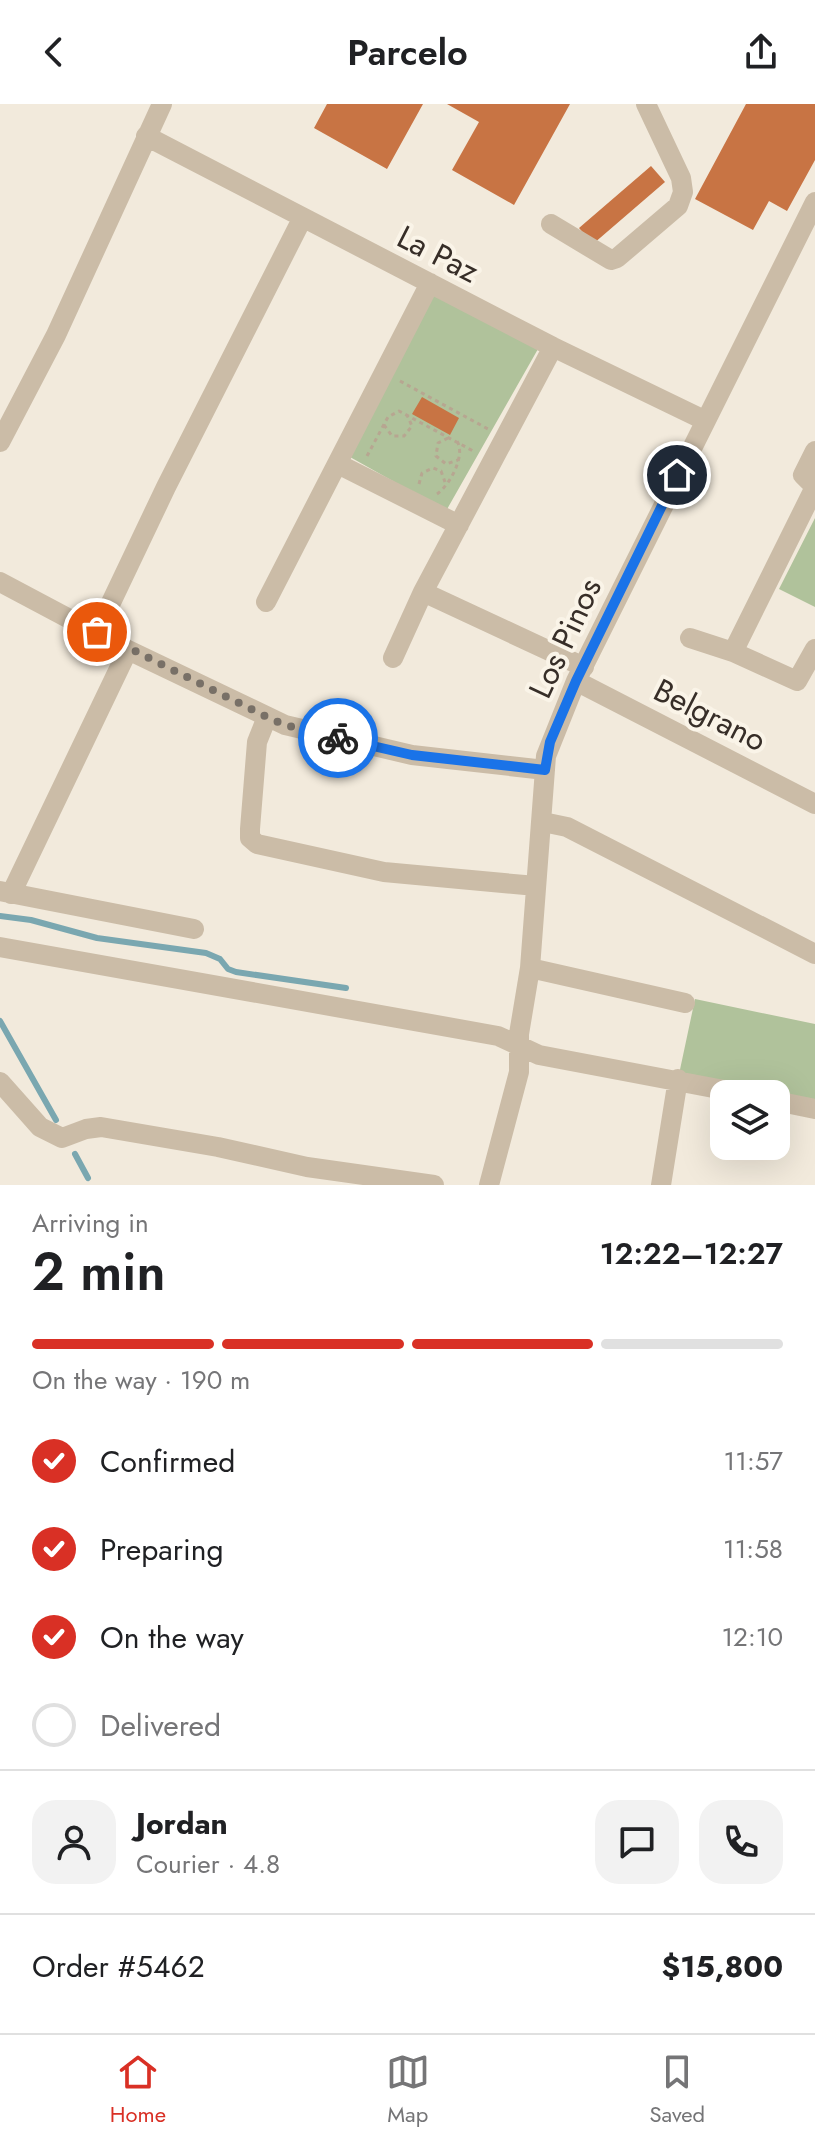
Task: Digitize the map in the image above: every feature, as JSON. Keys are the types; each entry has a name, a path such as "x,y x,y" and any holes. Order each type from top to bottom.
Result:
{"street":[{"path":"0,442 56,335 162,104"},
{"path":"551,224 611,260 678,206 683,192 681,178 646,104"},
{"name":"La Paz","path":"146,136 553,347 704,420"},
{"name":"Los Pinos","path":"489,1185 519,1072 519,1034 530,968 545,770 550,742 704,420 815,202"},
{"path":"97,632 166,487 302,219"},
{"path":"266,602 430,283"},
{"path":"393,658 423,592 553,347"},
{"path":"733,652 815,487 803,475 815,451"},
{"path":"338,464 459,525"},
{"path":"0,582 128,650 267,717 302,730 412,755 545,770"},
{"name":"Belgrano","path":"423,592 580,674 815,804"},
{"path":"690,638 733,652 797,681 815,649"},
{"path":"128,650 6,892 194,929"},
{"path":"267,717 257,742 250,838 257,844 384,872 536,886"},
{"path":"543,822 567,827 815,954"},
{"path":"0,947 498,1036 539,1055 710,1086"},
{"path":"530,968 685,1003"},
{"path":"661,1185 678,1079"},
{"path":"0,1082 26,1113 50,1133 62,1138 101,1127 218,1147 307,1167 434,1185"},
{"path":"790,1104 815,1109"}],"path":[{"path":"385,371 505,439"},
{"path":"366,459 391,414 399,411 492,462"},
{"path":"384,425 392,436 404,436 412,426 407,414"},
{"path":"414,486 426,493 439,493 444,487 460,456 461,448 455,440 445,438 438,443 436,456 446,464 460,456"},
{"path":"426,493 420,477 429,468 437,469 444,475 444,487"}],"green space":[{"path":"435,292 538,349 446,511 350,457"},
{"path":"815,518 815,607 779,589"},
{"path":"695,999 815,1024 815,1109 790,1099 790,1080 710,1080 710,1086 678,1079"}],"building":[{"path":"327,104 423,104 387,169 314,128"},
{"path":"447,104 570,104 514,205 452,170 479,122"},
{"path":"746,104 815,104 815,160 787,211 769,201 753,230 695,199"},
{"path":"651,166 665,182 593,244 579,228"},
{"path":"422,397 459,418 450,435 412,414"}],"waterway":[{"path":"0,916 31,920 97,938 206,953 220,959 228,969 236,972 346,988"},
{"path":"0,1021 56,1120"},
{"path":"75,1154 88,1178"}],"way so far":[{"path":"97,632 285,725 338,738"}],"route":[{"path":"338,738 412,755 545,770 550,742 576,681 677,475"}]}
